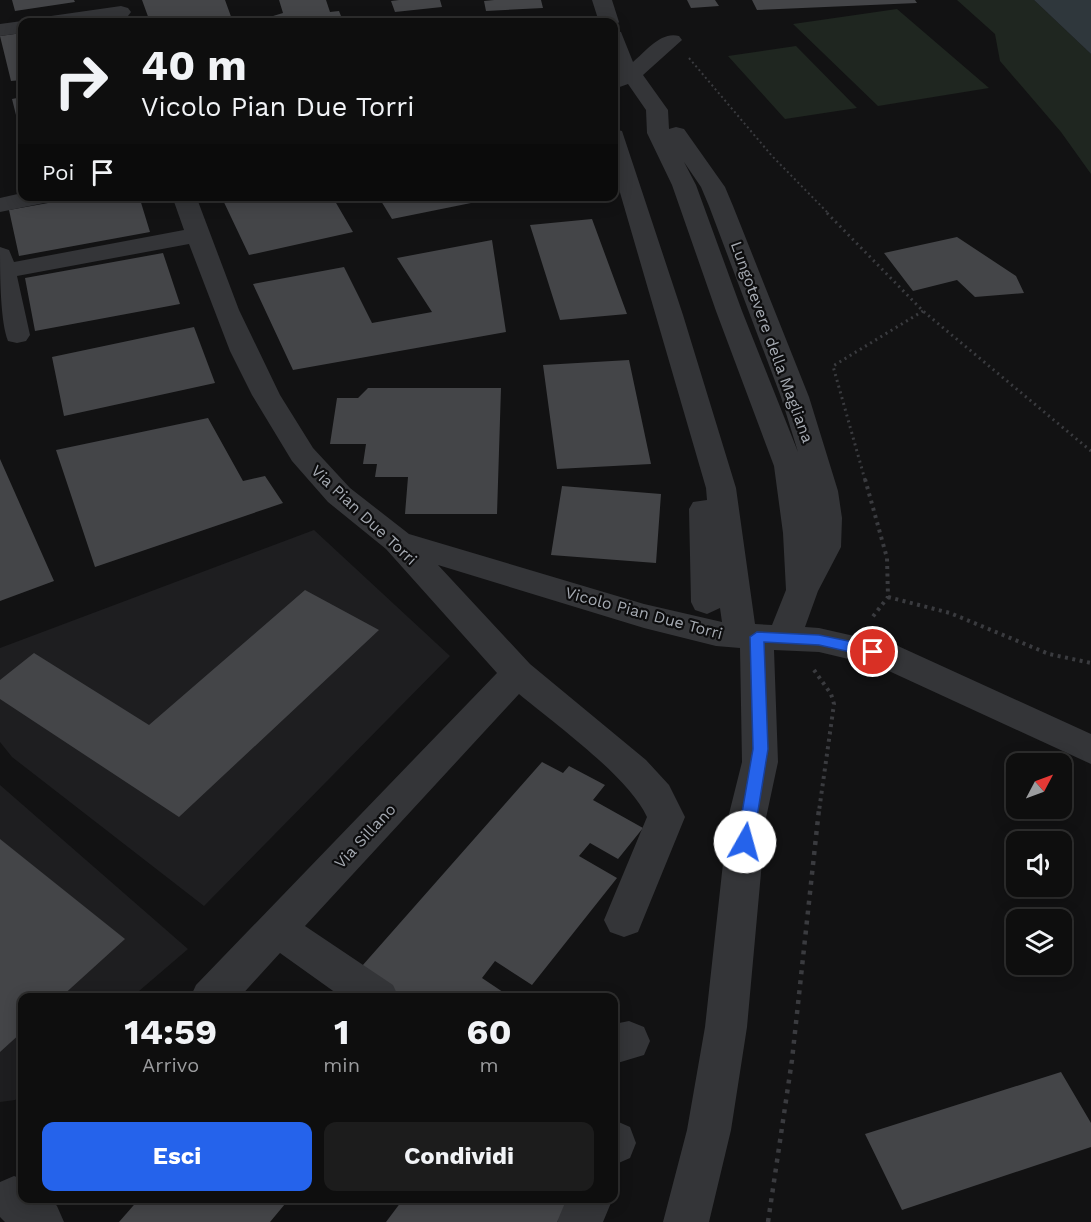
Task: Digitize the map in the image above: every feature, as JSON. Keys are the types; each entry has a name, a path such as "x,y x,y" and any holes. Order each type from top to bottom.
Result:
{"street":[{"path":"602,0 608,18"},
{"path":"79,18 121,12"},
{"path":"0,30 18,28"},
{"path":"622,79 672,40"},
{"name":"Lungotevere della Magliana","path":"618,50 622,79 657,110 658,133 684,185 729,311 789,466 800,533 802,590 760,637"},
{"name":"Lungotevere della Magliana","path":"618,149 670,315 760,637 760,762 747,818 724,1038 709,1130 686,1222"},
{"path":"0,185 18,182"},
{"path":"0,205 20,201"},
{"name":"Via Pian Due Torri","path":"186,201 226,310 244,351 289,434 312,468 339,495 397,541 518,673 633,770 656,796 666,817 624,920"},
{"path":"17,335 1,266 199,235"},
{"path":"702,429 708,602"},
{"name":"Vicolo Pian Due Torri","path":"397,541 644,616 716,634 819,640 886,655 1091,750"},
{"name":"Via Sillano","path":"216,993 518,673"},
{"path":"277,929 371,993"},
{"path":"580,1222 588,1203"}],"path":[{"path":"672,40 772,156 923,311 1091,451"},
{"path":"923,311 833,366 887,558 888,597 950,613 1049,654 1091,663"}],"shaded area":[{"path":"957,0 1034,0 1091,54 1091,174 1061,132 1000,61 995,34"},
{"path":"1034,0 1091,0 1091,54"},
{"path":"897,9 989,88 878,106 793,24"},
{"path":"796,46 857,108 785,119 728,56"},
{"path":"314,530 450,656 204,906 12,757 0,742 0,648"},
{"path":"0,785 188,949 137,993 18,993 18,1097 15,1100 0,1102"}],"building":[{"path":"12,0 74,0 75,2 15,11"},
{"path":"142,0 225,0 232,18 149,18"},
{"path":"279,0 326,0 330,12 339,11 342,18 274,18 273,16 283,13"},
{"path":"440,0 442,7 395,12 391,1"},
{"path":"541,0 543,8 486,11 484,1"},
{"path":"687,0 715,0 719,6 691,8"},
{"path":"752,0 915,0 917,3 757,10"},
{"path":"18,34 18,80 11,81 0,36"},
{"path":"18,98 18,123 12,99"},
{"path":"59,201 141,201 150,232 19,256 9,210"},
{"path":"223,201 335,201 353,232 249,255"},
{"path":"381,201 476,202 392,219"},
{"path":"592,219 627,314 560,320 530,225"},
{"path":"957,237 1016,276 1024,293 975,297 957,280 913,291 884,253"},
{"path":"492,240 506,332 293,370 253,284 344,267 372,323 432,312 397,258"},
{"path":"163,253 180,304 35,331 25,278"},
{"path":"194,327 215,383 64,416 52,357"},
{"path":"629,360 651,464 557,469 543,365"},
{"path":"368,388 501,388 497,514 405,514 408,477 375,477 377,464 363,464 366,444 330,444 337,398 358,398"},
{"path":"208,418 243,481 265,476 283,503 95,567 56,450"},
{"path":"0,459 54,581 0,601"},
{"path":"562,486 661,494 656,563 551,555"},
{"path":"305,590 379,630 179,817 0,699 0,680 34,653 149,725"},
{"path":"542,762 563,773 569,766 605,785 593,800 643,828 618,859 590,843 579,856 617,878 532,985 495,961 482,978 504,993 384,993 362,966"},
{"path":"0,839 125,939 66,993 18,993 18,1036 0,1052"},
{"path":"1061,1072 1091,1123 1091,1147 902,1210 865,1134"},
{"path":"136,1203 286,1203 270,1222 119,1222"},
{"path":"400,1203 570,1203 557,1222 386,1222"}],"route":[{"path":"745,842 747,818 761,749 757,637 819,640 873,652"}]}
